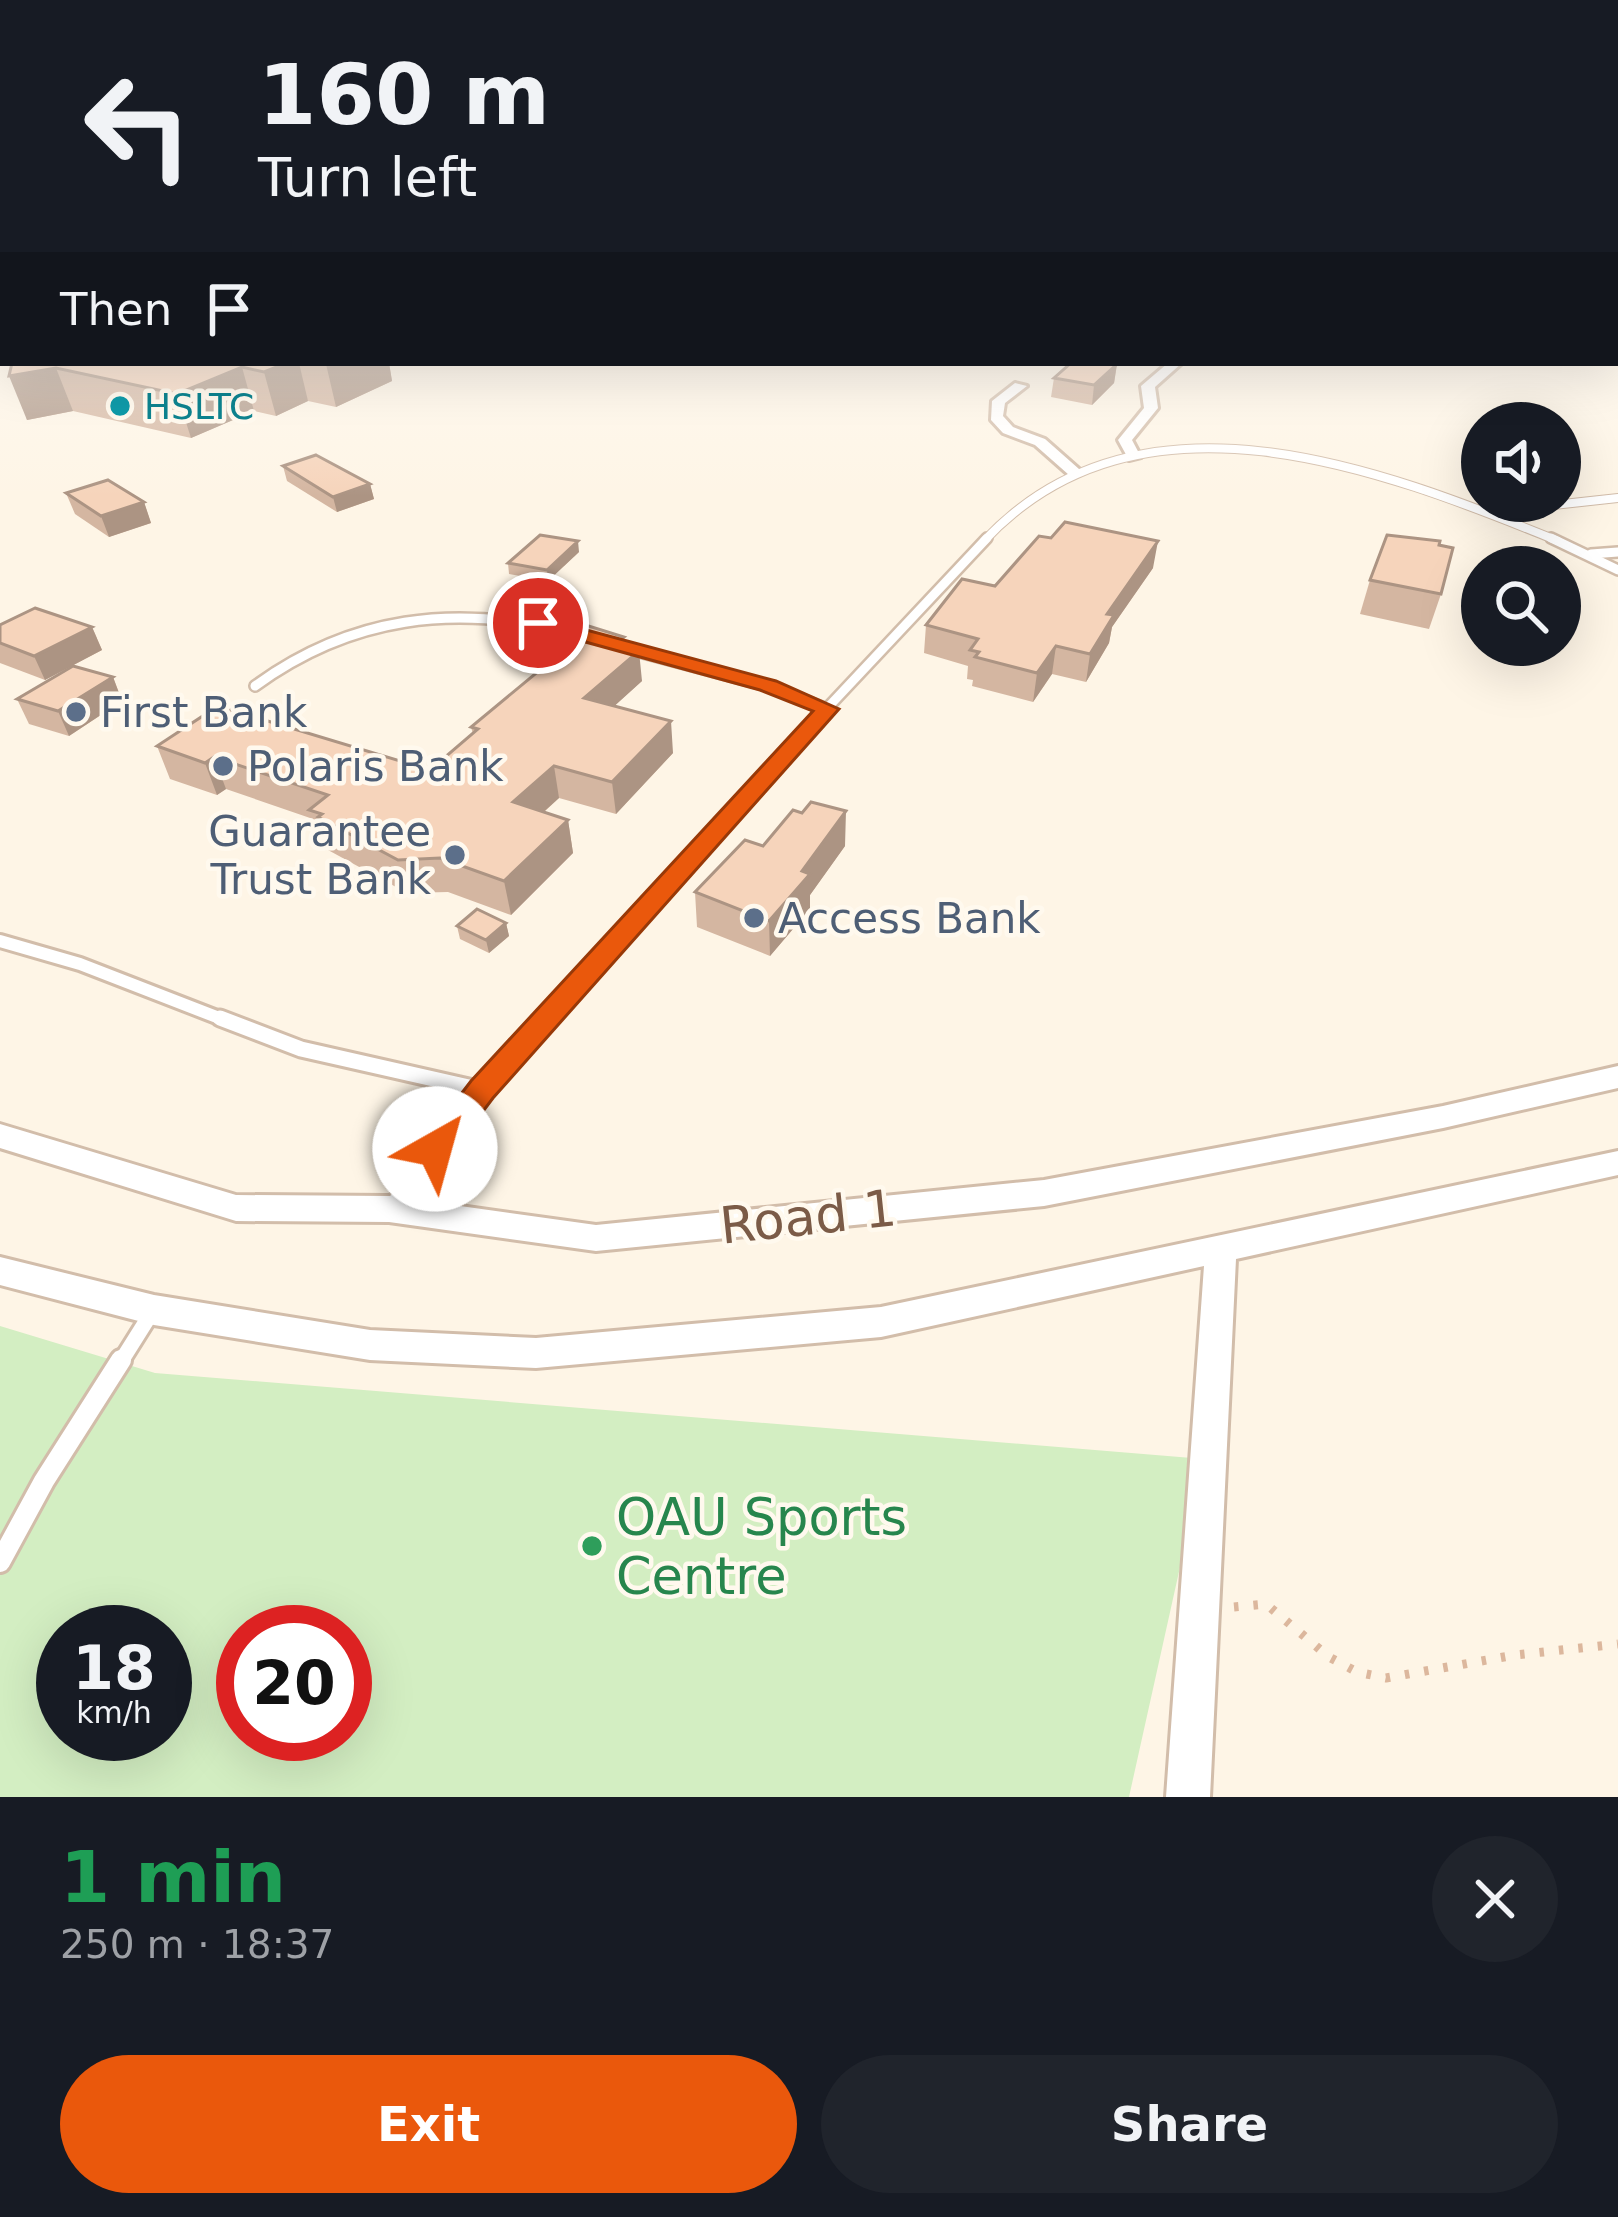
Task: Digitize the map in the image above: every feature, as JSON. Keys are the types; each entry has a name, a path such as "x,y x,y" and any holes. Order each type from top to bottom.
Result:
{"street":[{"path":"1134,457 1125,440 1151,408 1148,386 1172,366"},
{"path":"1020,386 999,401 996,417 1008,430 1040,442 1073,472"},
{"name":"Road 1","path":"0,1136 236,1208 389,1209 596,1238 1044,1192 1443,1117 1618,1077"},
{"path":"0,1271 154,1310 370,1345 536,1353 881,1322 1618,1163"},
{"path":"1187,1797 1221,1250"}],"lane":[{"path":"389,1209 482,1090 827,709 1013,510 1053,479 1180,448 1276,449 1410,485 1461,505"},
{"path":"1581,502 1618,498"},
{"path":"1506,522 1590,554 1618,570"},
{"path":"1590,554 1618,552"},
{"path":"255,686 307,650 402,624 462,614 538,623 580,635"},
{"path":"621,647 768,686 827,709"},
{"path":"0,941 80,964 301,1049 482,1090"},
{"path":"0,1562 44,1481 154,1310"}],"path":[{"path":"1266,1604 1330,1655 1372,1676 1426,1676 1478,1661 1618,1644"}],"green space":[{"name":"OAU Sports Centre","path":"0,1326 155,1373 1204,1459 1129,1797 0,1797"}],"building":[{"path":"11,366 279,366 264,372 242,367 177,394 56,368 9,376"},
{"path":"1068,366 1115,366 1094,385 1054,378"},
{"path":"316,455 370,484 333,497 283,466"},
{"path":"108,480 144,502 101,516 66,493"},
{"path":"1065,522 1158,541 1107,614 1114,615 1090,654 1056,646 1037,673 975,657 979,652 970,650 978,639 926,625 962,579 995,586 1039,536 1051,538"},
{"path":"540,535 578,541 547,570 508,563"},
{"path":"1387,535 1440,541 1439,545 1453,548 1441,594 1370,580"},
{"path":"35,608 92,627 34,656 0,643 0,625"},
{"path":"566,619 624,637 614,644 639,651 584,698 671,721 612,782 554,766 513,802 568,820 504,881 440,858 398,860 309,810 328,795 214,757 205,763 157,746 218,706 430,770 478,729 471,727 569,646 540,637"},
{"path":"73,666 113,677 58,711 17,699"},
{"path":"811,802 846,811 802,871 810,874 769,921 695,892 745,840 763,846 793,810 802,813"},
{"path":"477,909 506,923 486,940 457,926"}],"place":[{"name":"HSLTC","path":"120,406"},
{"name":"First Bank","path":"76,712"},
{"name":"Polaris Bank","path":"223,766"},
{"name":"Guarantee Trust Bank","path":"455,855"},
{"name":"Access Bank","path":"754,918"},
{"name":"OAU Sports Centre","path":"592,1546"}],"route":[{"path":"435,1149 482,1090 827,709 768,686 538,623"}]}
